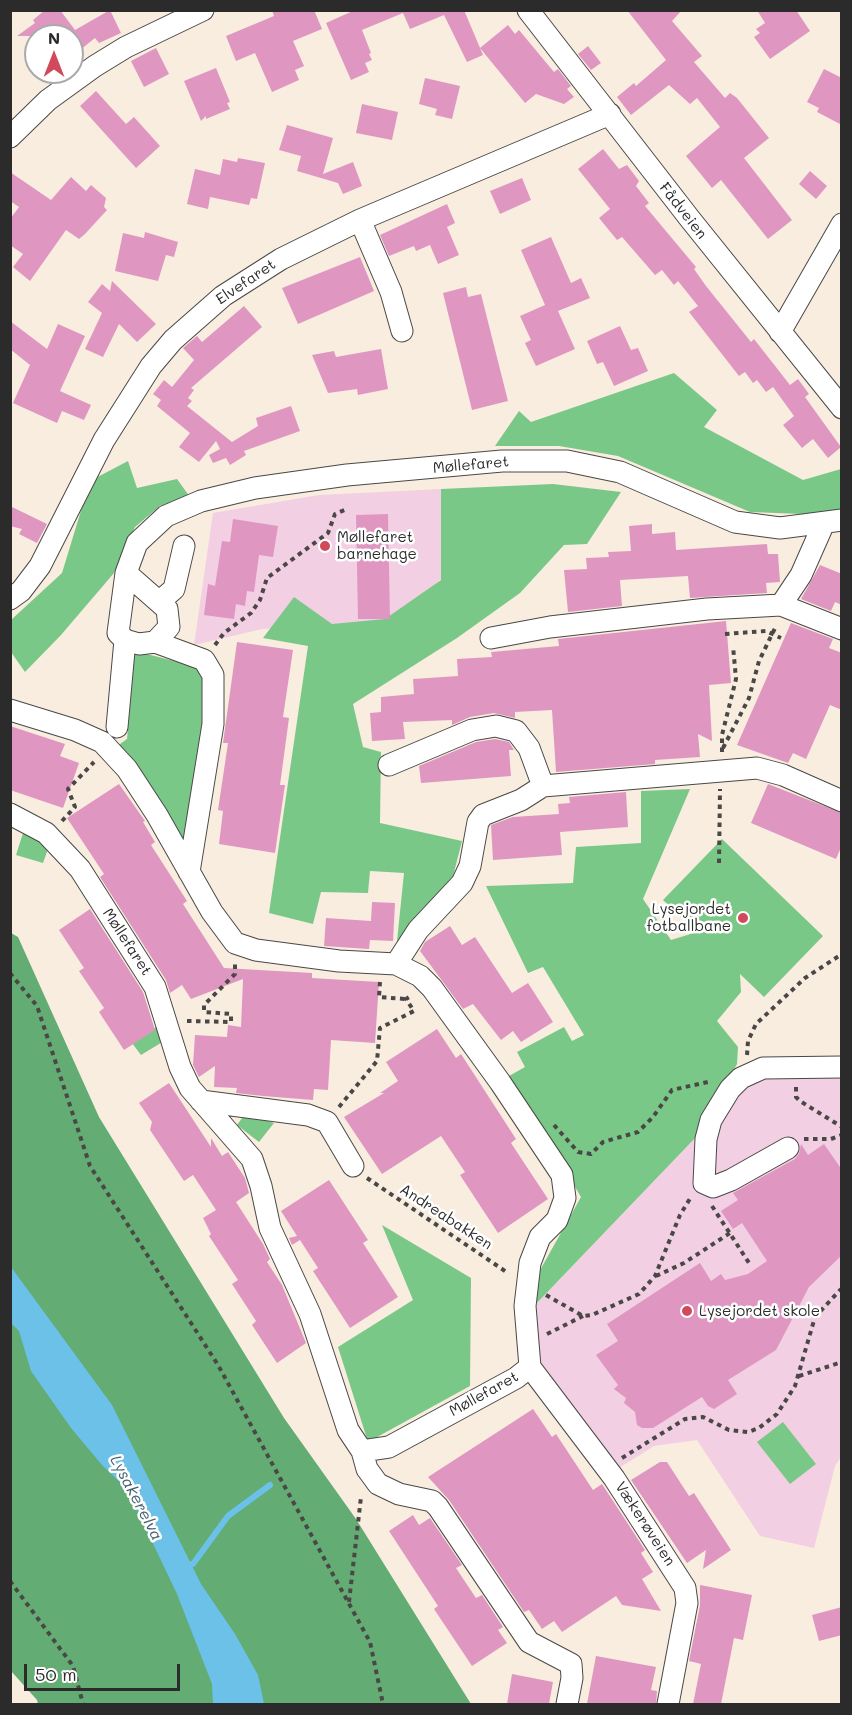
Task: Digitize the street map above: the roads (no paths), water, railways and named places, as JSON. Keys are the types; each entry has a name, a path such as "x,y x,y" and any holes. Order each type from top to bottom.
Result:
{"street":[{"path":"10,137 48,100 95,66 126,47 203,10"},
{"name":"Fådveien","path":"528,10 842,408"},
{"name":"Elvefaret","path":"10,598 21,591 40,566 104,440 151,366 173,340 223,296 255,274 305,246 360,220 610,114"},
{"path":"360,220 391,292 402,331"},
{"path":"780,332 842,224"},
{"name":"Møllefaret","path":"125,640 118,633 126,573 137,543 166,516 201,501 255,488 347,475 502,461 567,461 620,472 735,522 780,528 833,522"},
{"path":"781,605 833,522"},
{"path":"160,601 174,589 184,546"},
{"path":"126,573 167,609 169,627 155,642"},
{"path":"490,638 550,627 696,610 781,605 842,630"},
{"path":"117,727 125,640 139,644 155,642 204,660 213,675 213,724 189,872"},
{"path":"10,710 75,730 102,742 127,769 157,815 212,912 235,943 256,950 327,959 396,964 420,976 432,988 562,1175 565,1198 556,1220 540,1237 530,1263 527,1285 529,1358"},
{"path":"389,765 472,730 496,726 516,731 529,748 543,786"},
{"path":"396,964 418,930 462,883 472,860 478,822 483,815 520,800 543,786 757,768 783,775 842,801"},
{"name":"Møllefaret","path":"10,814 46,833 80,869 156,987 180,1067 190,1088 230,1131 252,1159 261,1186 270,1228 310,1314 348,1430 364,1460 516,1378 529,1358"},
{"path":"788,1148 725,1183 699,1188 711,1120 730,1089 748,1073 763,1068 842,1067"},
{"path":"201,1101 308,1115 327,1122 353,1166"},
{"name":"Vækerøveien","path":"529,1358 606,1468 685,1588 687,1603 668,1704"},
{"path":"364,1460 378,1484 432,1501 529,1642 571,1664 572,1678 567,1704"}],"water":[{"name":"Lysakerelva","path":"11,1267 112,1405 201,1584 235,1634 258,1675 264,1704 213,1704 212,1684 177,1594 127,1489 102,1465 71,1428 31,1371 19,1331 11,1323"}],"waterway":[{"path":"186,1565 193,1564 228,1516 270,1485"}],"place":[{"name":"Møllefaret barnehage","path":"325,546"},
{"name":"Lysejordet fotballbane","path":"743,918"},
{"name":"Lysejordet skole","path":"687,1311"}]}
